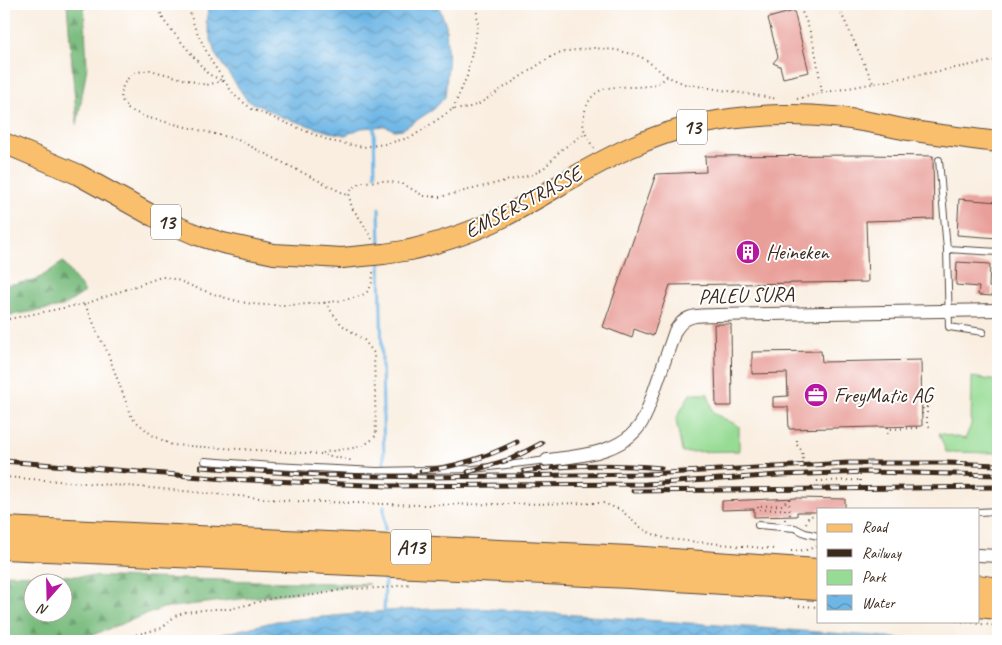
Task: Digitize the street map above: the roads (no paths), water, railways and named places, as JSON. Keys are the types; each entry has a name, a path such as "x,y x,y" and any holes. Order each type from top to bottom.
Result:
{"highway":[{"name":"A13","path":"4,528 630,557 817,570"},
{"name":"A13","path":"4,548 638,577 817,589"},
{"path":"980,586 998,589"},
{"path":"980,606 998,608"}],"main road":[{"name":"EMSERSTRASSE","path":"4,143 77,174 153,216 197,235 223,243 274,254 342,258 410,250 461,235 502,218 602,160 638,144 693,126 732,119 782,115 835,117 932,134 998,142"}],"street":[{"name":"PALEU SURA","path":"548,460 595,452 622,441 637,430 643,422 675,331 680,322 687,317 998,310"},
{"path":"980,554 998,556"}],"lane":[{"path":"939,160 947,249 947,311 949,327 983,332"},
{"path":"947,249 998,252"},
{"path":"205,461 366,470 474,469 548,460"},
{"path":"980,512 998,511"},
{"path":"758,525 795,528 817,536"}],"water":[{"path":"209,4 438,4 446,25 448,66 445,97 434,109 403,129 394,130 385,126 361,128 346,135 329,132 282,117 247,100 215,54 206,21"},
{"path":"475,608 874,636 920,641 193,641 277,621 400,610"}],"waterway":[{"path":"374,126 375,174"},
{"path":"379,209 380,248"},
{"path":"380,262 384,464"},
{"path":"384,506 385,530"},
{"path":"384,616 385,579"}],"railway":[{"path":"421,471 470,461 494,453 517,442"},
{"path":"468,472 511,459 542,443"},
{"path":"4,461 226,479 389,486 646,484 780,475 867,472 998,475"},
{"path":"201,467 319,475 430,477 647,474 848,463 998,465"},
{"path":"524,471 592,465 661,468"},
{"path":"633,491 998,487"}],"place":[{"name":"Heineken","path":"748,252"},
{"name":"FreyMatic AG","path":"816,395"}]}
